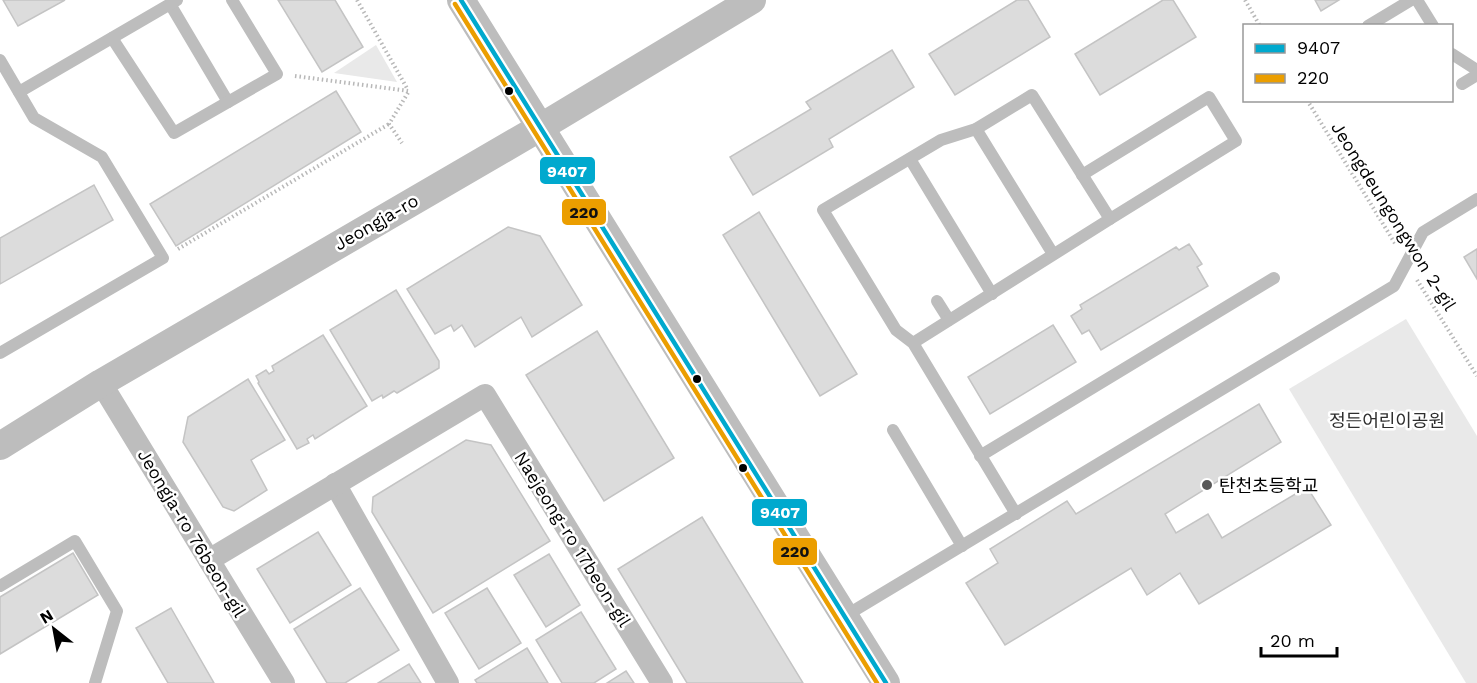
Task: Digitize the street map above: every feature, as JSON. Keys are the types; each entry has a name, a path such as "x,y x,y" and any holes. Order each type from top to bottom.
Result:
{"street":[{"path":"461,0 886,683"},
{"name":"Jeongja-ro","path":"0,446 101,383 541,127 752,0"},
{"name":"Jeongja-ro 76beon-gil","path":"101,383 284,683"},
{"name":"Naejeong-ro 17beon-gil","path":"335,484 485,395 662,683"},
{"path":"208,560 335,484 448,683"}],"lane":[{"path":"112,38 174,133 277,74 232,0"},
{"path":"1371,24 1411,0"},
{"path":"1418,0 1432,24"},
{"path":"19,92 174,2 228,102"},
{"path":"1453,55 1477,70"},
{"path":"0,60 34,118 102,157 163,258 0,353"},
{"path":"1462,84 1477,75"},
{"path":"1016,514 913,342 896,330 823,210 941,140 976,129 1032,95 1110,219"},
{"path":"913,342 1236,141 1209,97 1082,175"},
{"path":"976,129 1053,254"},
{"path":"910,159 992,294"},
{"path":"845,616 1394,286 1423,232 1477,199"},
{"path":"980,456 1274,278"},
{"path":"937,301 949,320"},
{"path":"893,430 962,546"},
{"path":"0,586 75,541 117,611 95,683"}],"path":[{"path":"357,0 409,91"},
{"path":"1245,0 1259,24"},
{"path":"277,74 409,91"},
{"path":"163,258 389,124 409,91"},
{"name":"Jeongdeungongwon 2-gil","path":"1308,102 1398,248"},
{"path":"389,124 402,143"},
{"name":"Jeongdeungongwon 2-gil","path":"1416,278 1477,376"}],"green space":[{"path":"376,45 397,82 334,73"},
{"name":"정든어린이공원","path":"1406,319 1477,436 1477,683 1466,683 1289,389"}],"building":[{"path":"3,0 65,0 18,26"},
{"path":"278,0 335,0 363,47 322,72"},
{"path":"1017,0 1028,0 1050,37 955,95 929,54"},
{"path":"1163,0 1173,0 1196,37 1100,95 1075,54"},
{"path":"1315,0 1339,0 1321,11"},
{"path":"892,50 914,87 829,139 833,147 753,195 730,157 811,109 806,102"},
{"path":"336,91 361,132 176,246 150,204"},
{"path":"94,185 113,220 0,284 0,238"},
{"path":"759,212 857,374 820,396 723,235"},
{"path":"508,227 540,236 582,305 532,337 521,317 475,347 462,325 454,331 451,325 435,334 407,289"},
{"path":"1189,244 1202,264 1197,267 1208,286 1101,350 1089,330 1082,334 1071,316 1082,309 1080,305 1176,247 1179,250"},
{"path":"1477,249 1477,279 1464,257"},
{"path":"396,290 439,361 439,368 397,393 394,391 383,398 382,395 372,401 330,330"},
{"path":"1053,325 1076,362 990,414 968,377"},
{"path":"597,331 674,458 604,501 526,375"},
{"path":"323,335 367,406 315,439 313,435 307,439 309,443 297,449 256,376 266,370 269,374 274,371 272,366"},
{"path":"248,379 285,440 251,460 267,490 234,511 223,507 183,442 188,417"},
{"name":"탄천초등학교","path":"1259,404 1281,442 1165,514 1176,533 1208,514 1222,538 1307,487 1331,525 1199,604 1180,573 1147,595 1131,568 1005,645 966,583 998,563 990,549 1067,501 1076,514"},
{"path":"466,440 491,445 550,541 433,613 372,512 373,497"},
{"path":"702,517 803,683 687,683 618,569"},
{"path":"318,532 351,585 290,623 257,569"},
{"path":"73,553 98,595 0,654 0,597"},
{"path":"549,554 580,605 546,627 514,575"},
{"path":"360,588 399,650 345,683 327,683 294,629"},
{"path":"487,588 521,643 479,669 445,613"},
{"path":"171,608 214,683 168,683 136,628"},
{"path":"581,612 616,669 594,683 562,683 536,640"},
{"path":"527,648 548,683 477,683 475,680"},
{"path":"409,664 421,683 378,683"},
{"path":"626,671 634,683 607,683"}],"transit line":[{"name":"9407","path":"461,0 886,683"},
{"name":"220","path":"455,4 877,683"}],"place":[{"name":"탄천초등학교","path":"1207,485"}]}
